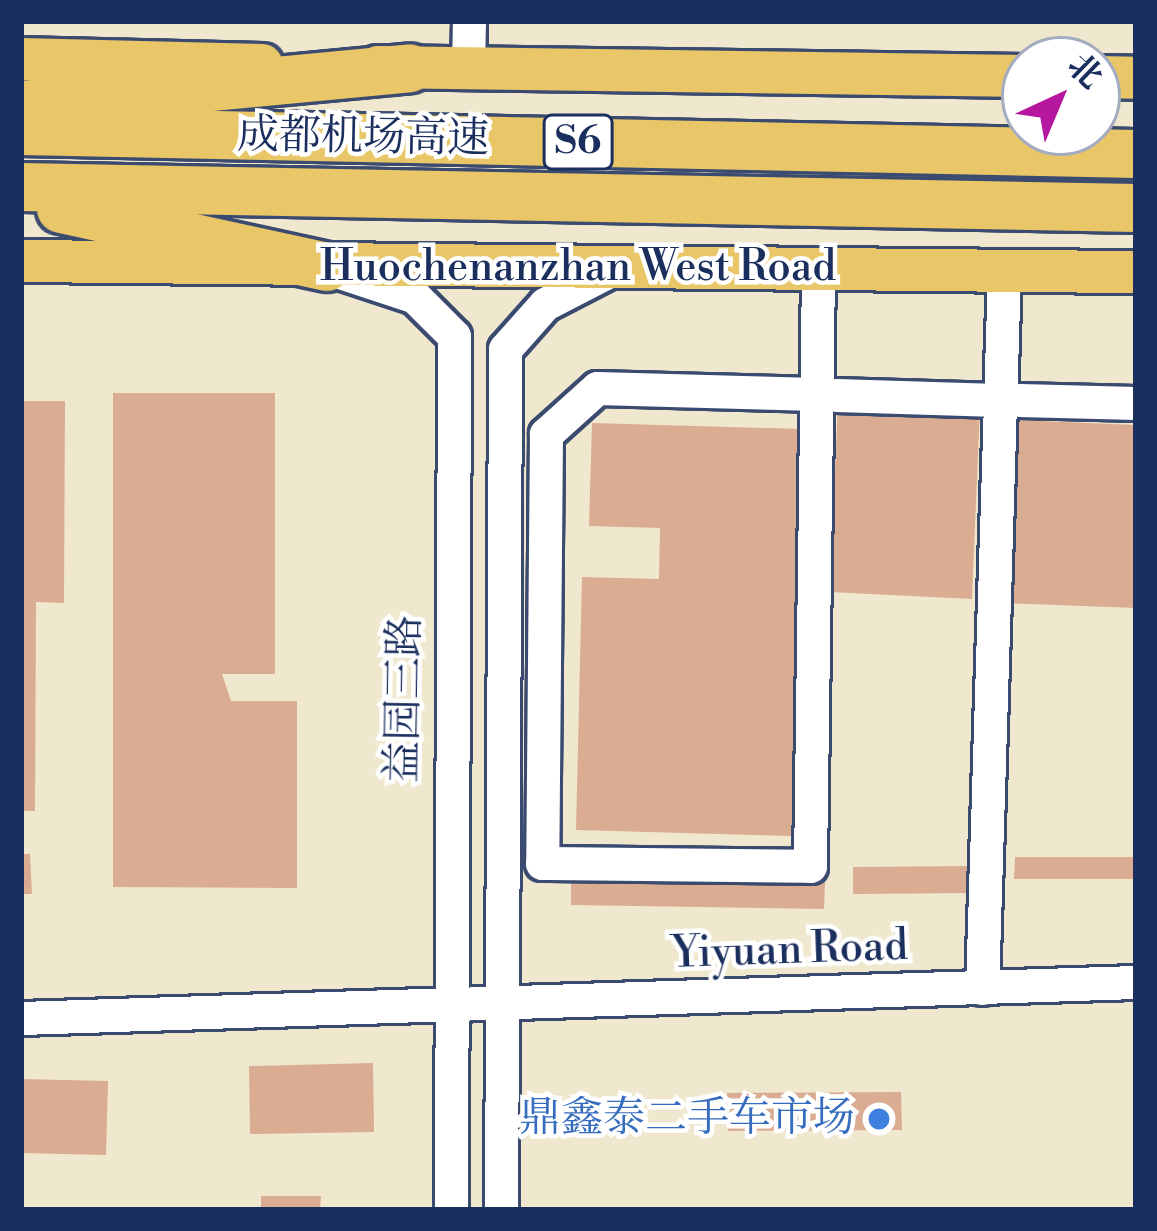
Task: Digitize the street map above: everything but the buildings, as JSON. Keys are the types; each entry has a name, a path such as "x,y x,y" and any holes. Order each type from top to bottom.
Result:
{"highway":[{"path":"21,105 409,68"},
{"name":"成都机场高速","path":"21,131 1136,154"},
{"name":"成都机场高速","path":"21,187 1136,208"},
{"path":"21,200 327,268"}],"main road":[{"path":"21,59 1001,76"},
{"name":"Huochenanzhan West Road","path":"21,261 327,268 620,265 1136,272"}],"street":[{"path":"468,68 469,21"},
{"path":"501,1210 497,1007 505,349 544,304 620,265"},
{"name":"益园三路","path":"327,268 415,297 454,336 448,1009 451,1210"},
{"path":"818,268 825,395 810,866 542,863 546,434 597,388 825,395 1136,404"},
{"path":"982,988 1008,400 1004,270"},
{"name":"Yiyuan Road","path":"21,1018 448,1009 1136,982"}],"place":[{"name":"鼎鑫泰二手车市场","path":"879,1119"}]}
